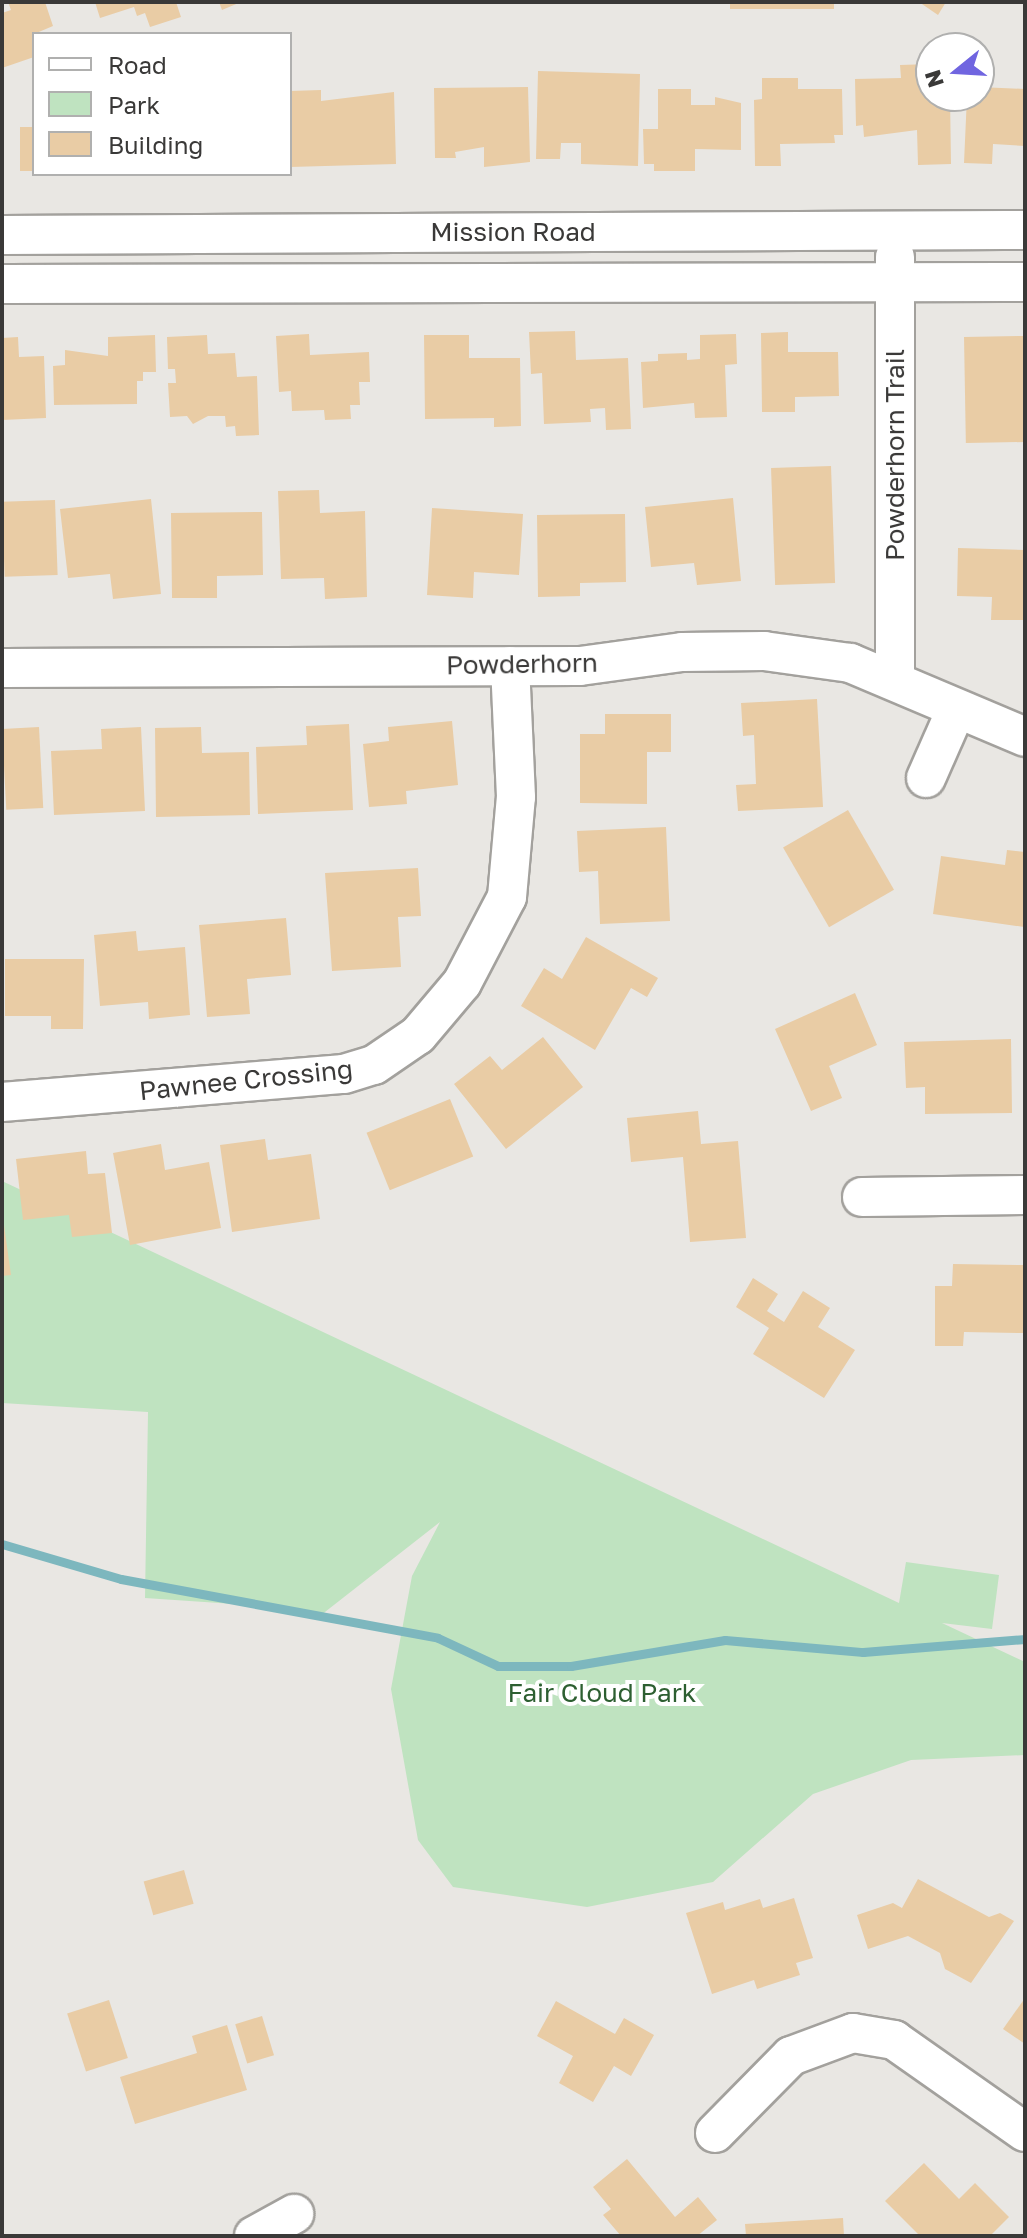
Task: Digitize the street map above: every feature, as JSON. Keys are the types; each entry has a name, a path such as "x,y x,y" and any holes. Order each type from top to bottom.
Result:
{"street":[{"name":"Powderhorn Trail","path":"895,680 896,230"},
{"name":"Mission Road","path":"2,235 1025,230"},
{"path":"409,232 409,282"},
{"name":"Mission Road","path":"2,284 1025,282"},
{"name":"Powderhorn","path":"2,668 580,666 682,652 764,651 850,663 1025,737"},
{"name":"Pawnee Crossing","path":"2,1102 344,1074 384,1060 418,1035 462,983 507,897 516,797 510,666"},
{"path":"926,778 956,710"},
{"path":"862,1197 1025,1195"},
{"path":"715,2133 791,2056 853,2033 894,2040 1025,2132"},
{"path":"254,2236 294,2214"}],"green space":[{"name":"Fair Cloud Park","path":"2,1181 899,1603 906,1562 999,1575 992,1629 942,1623 1025,1662 1025,1755 911,1760 813,1794 713,1882 587,1907 453,1887 418,1840 391,1689 412,1576 440,1522 316,1619 277,1607 145,1598 148,1412 2,1403"}],"building":[{"path":"8,2 45,2 53,26 32,32 32,58 2,68 2,13 11,10"},
{"path":"95,2 176,2 181,17 150,27 145,13 137,16 134,7 100,18"},
{"path":"219,2 241,2 222,10"},
{"path":"730,2 834,2 834,9 730,9"},
{"path":"919,2 946,2 938,15"},
{"path":"900,65 915,65 915,112 950,112 951,164 918,165 917,130 864,137 863,125 856,126 855,79 901,78"},
{"path":"538,71 640,74 638,166 581,164 581,143 561,143 560,159 536,159"},
{"path":"762,78 798,78 798,89 842,89 843,135 834,135 835,143 780,144 781,166 755,166 754,100 762,99"},
{"path":"528,87 530,162 484,167 484,147 455,152 456,158 435,158 434,88"},
{"path":"995,88 1025,89 1025,146 993,144 992,164 964,163 966,112 995,112"},
{"path":"658,89 691,89 691,105 715,105 715,97 741,103 741,150 695,149 695,171 654,171 654,164 644,164 643,129 658,129"},
{"path":"321,90 321,101 394,92 396,164 292,167 292,91"},
{"path":"20,127 32,127 32,171 20,171"},
{"path":"575,331 576,360 628,358 631,429 606,430 605,408 590,409 591,422 544,424 542,373 531,374 529,332"},
{"path":"788,332 788,352 838,352 839,396 795,397 795,412 762,412 761,333"},
{"path":"309,334 310,355 369,352 370,382 359,382 360,405 350,405 351,419 325,420 324,410 292,411 291,391 279,392 276,336"},
{"path":"736,334 737,364 725,365 727,417 695,418 694,403 643,408 641,362 658,361 658,354 687,353 687,360 700,359 700,335"},
{"path":"155,335 156,372 143,372 143,381 137,381 137,404 54,405 53,366 65,365 65,350 108,356 108,337"},
{"path":"207,335 208,354 235,353 237,377 257,376 259,435 236,436 235,426 226,427 225,416 208,416 193,424 187,416 170,417 168,383 176,383 175,369 168,369 167,337"},
{"path":"424,335 469,335 469,358 520,358 521,426 494,427 494,418 425,419"},
{"path":"1023,336 1025,442 966,443 964,337"},
{"path":"18,337 19,357 44,356 46,418 2,420 2,338"},
{"path":"831,466 835,583 775,585 771,468"},
{"path":"319,490 320,513 365,511 367,597 325,599 324,578 281,579 278,491"},
{"path":"733,498 741,581 697,585 694,563 651,567 645,507"},
{"path":"151,499 161,594 113,599 110,574 68,578 60,509"},
{"path":"55,500 58,575 5,577 2,502"},
{"path":"432,508 523,514 519,575 474,572 473,598 427,595"},
{"path":"262,512 263,575 217,576 217,598 172,598 171,513"},
{"path":"625,514 626,582 580,583 580,596 538,597 537,515"},
{"path":"958,548 1025,550 1025,620 991,620 992,597 957,596"},
{"path":"817,699 823,807 738,811 736,785 756,784 754,735 743,736 741,703"},
{"path":"605,714 671,714 671,752 647,752 647,804 580,803 580,734 605,734"},
{"path":"452,721 458,785 406,791 407,804 369,807 363,744 389,741 388,727"},
{"path":"349,724 353,810 258,814 256,747 307,745 306,726"},
{"path":"39,727 43,808 6,810 2,729"},
{"path":"141,727 145,811 54,815 51,751 102,749 101,729"},
{"path":"201,727 202,753 249,752 250,815 156,817 155,728"},
{"path":"848,810 894,890 829,927 783,848"},
{"path":"666,827 670,921 600,924 598,871 579,872 577,831"},
{"path":"1007,850 1025,852 1024,927 933,914 941,856 1005,865"},
{"path":"418,868 421,916 398,917 401,967 332,971 325,873"},
{"path":"286,918 291,975 247,979 250,1014 207,1017 199,925"},
{"path":"136,931 138,951 185,947 190,1015 149,1019 148,1002 100,1006 94,935"},
{"path":"586,937 658,978 647,997 631,988 595,1050 521,1006 544,968 562,979"},
{"path":"5,959 84,959 83,1029 51,1029 51,1016 5,1016"},
{"path":"855,993 877,1045 829,1066 842,1098 811,1111 775,1029"},
{"path":"543,1037 583,1087 506,1149 454,1084 490,1056 502,1070"},
{"path":"1011,1039 1012,1113 925,1114 925,1087 906,1088 904,1042"},
{"path":"450,1099 473,1156 390,1190 367,1133"},
{"path":"698,1111 701,1144 738,1141 746,1238 690,1242 683,1157 631,1162 627,1118"},
{"path":"265,1139 268,1160 311,1154 320,1219 232,1232 220,1145"},
{"path":"161,1144 165,1170 209,1162 221,1228 130,1245 113,1153"},
{"path":"86,1151 88,1174 105,1173 112,1233 72,1237 69,1215 23,1220 16,1159"},
{"path":"2,1211 11,1275 2,1276"},
{"path":"953,1264 1023,1265 1023,1333 964,1332 963,1346 935,1346 935,1286 952,1286"},
{"path":"753,1278 778,1294 767,1311 784,1322 803,1291 830,1308 818,1327 855,1350 824,1398 753,1354 769,1328 736,1307"},
{"path":"184,1870 194,1904 153,1915 144,1882"},
{"path":"918,1879 989,1917 1000,1913 1014,1921 971,1983 945,1969 940,1953 908,1936 868,1949 857,1915 893,1903 902,1908"},
{"path":"794,1898 813,1958 796,1963 800,1975 757,1989 754,1980 712,1994 686,1913 723,1902 725,1910 760,1899 763,1908"},
{"path":"1025,1998 1025,2044 1003,2029"},
{"path":"109,2000 128,2058 86,2072 67,2014"},
{"path":"556,2001 615,2034 624,2018 654,2035 631,2076 614,2066 593,2102 559,2083 573,2056 537,2036"},
{"path":"262,2016 274,2055 247,2063 235,2024"},
{"path":"227,2025 247,2090 135,2124 120,2077 197,2053 192,2036"},
{"path":"627,2159 675,2217 698,2197 717,2220 697,2236 621,2236 603,2215 611,2209 593,2187"},
{"path":"924,2163 959,2199 975,2183 1009,2217 990,2236 920,2236 885,2201"},
{"path":"843,2218 844,2236 746,2236 745,2224"}],"waterway":[{"path":"2,1544 121,1579 438,1638 498,1666 571,1666 725,1640 863,1652 1025,1639"}]}
